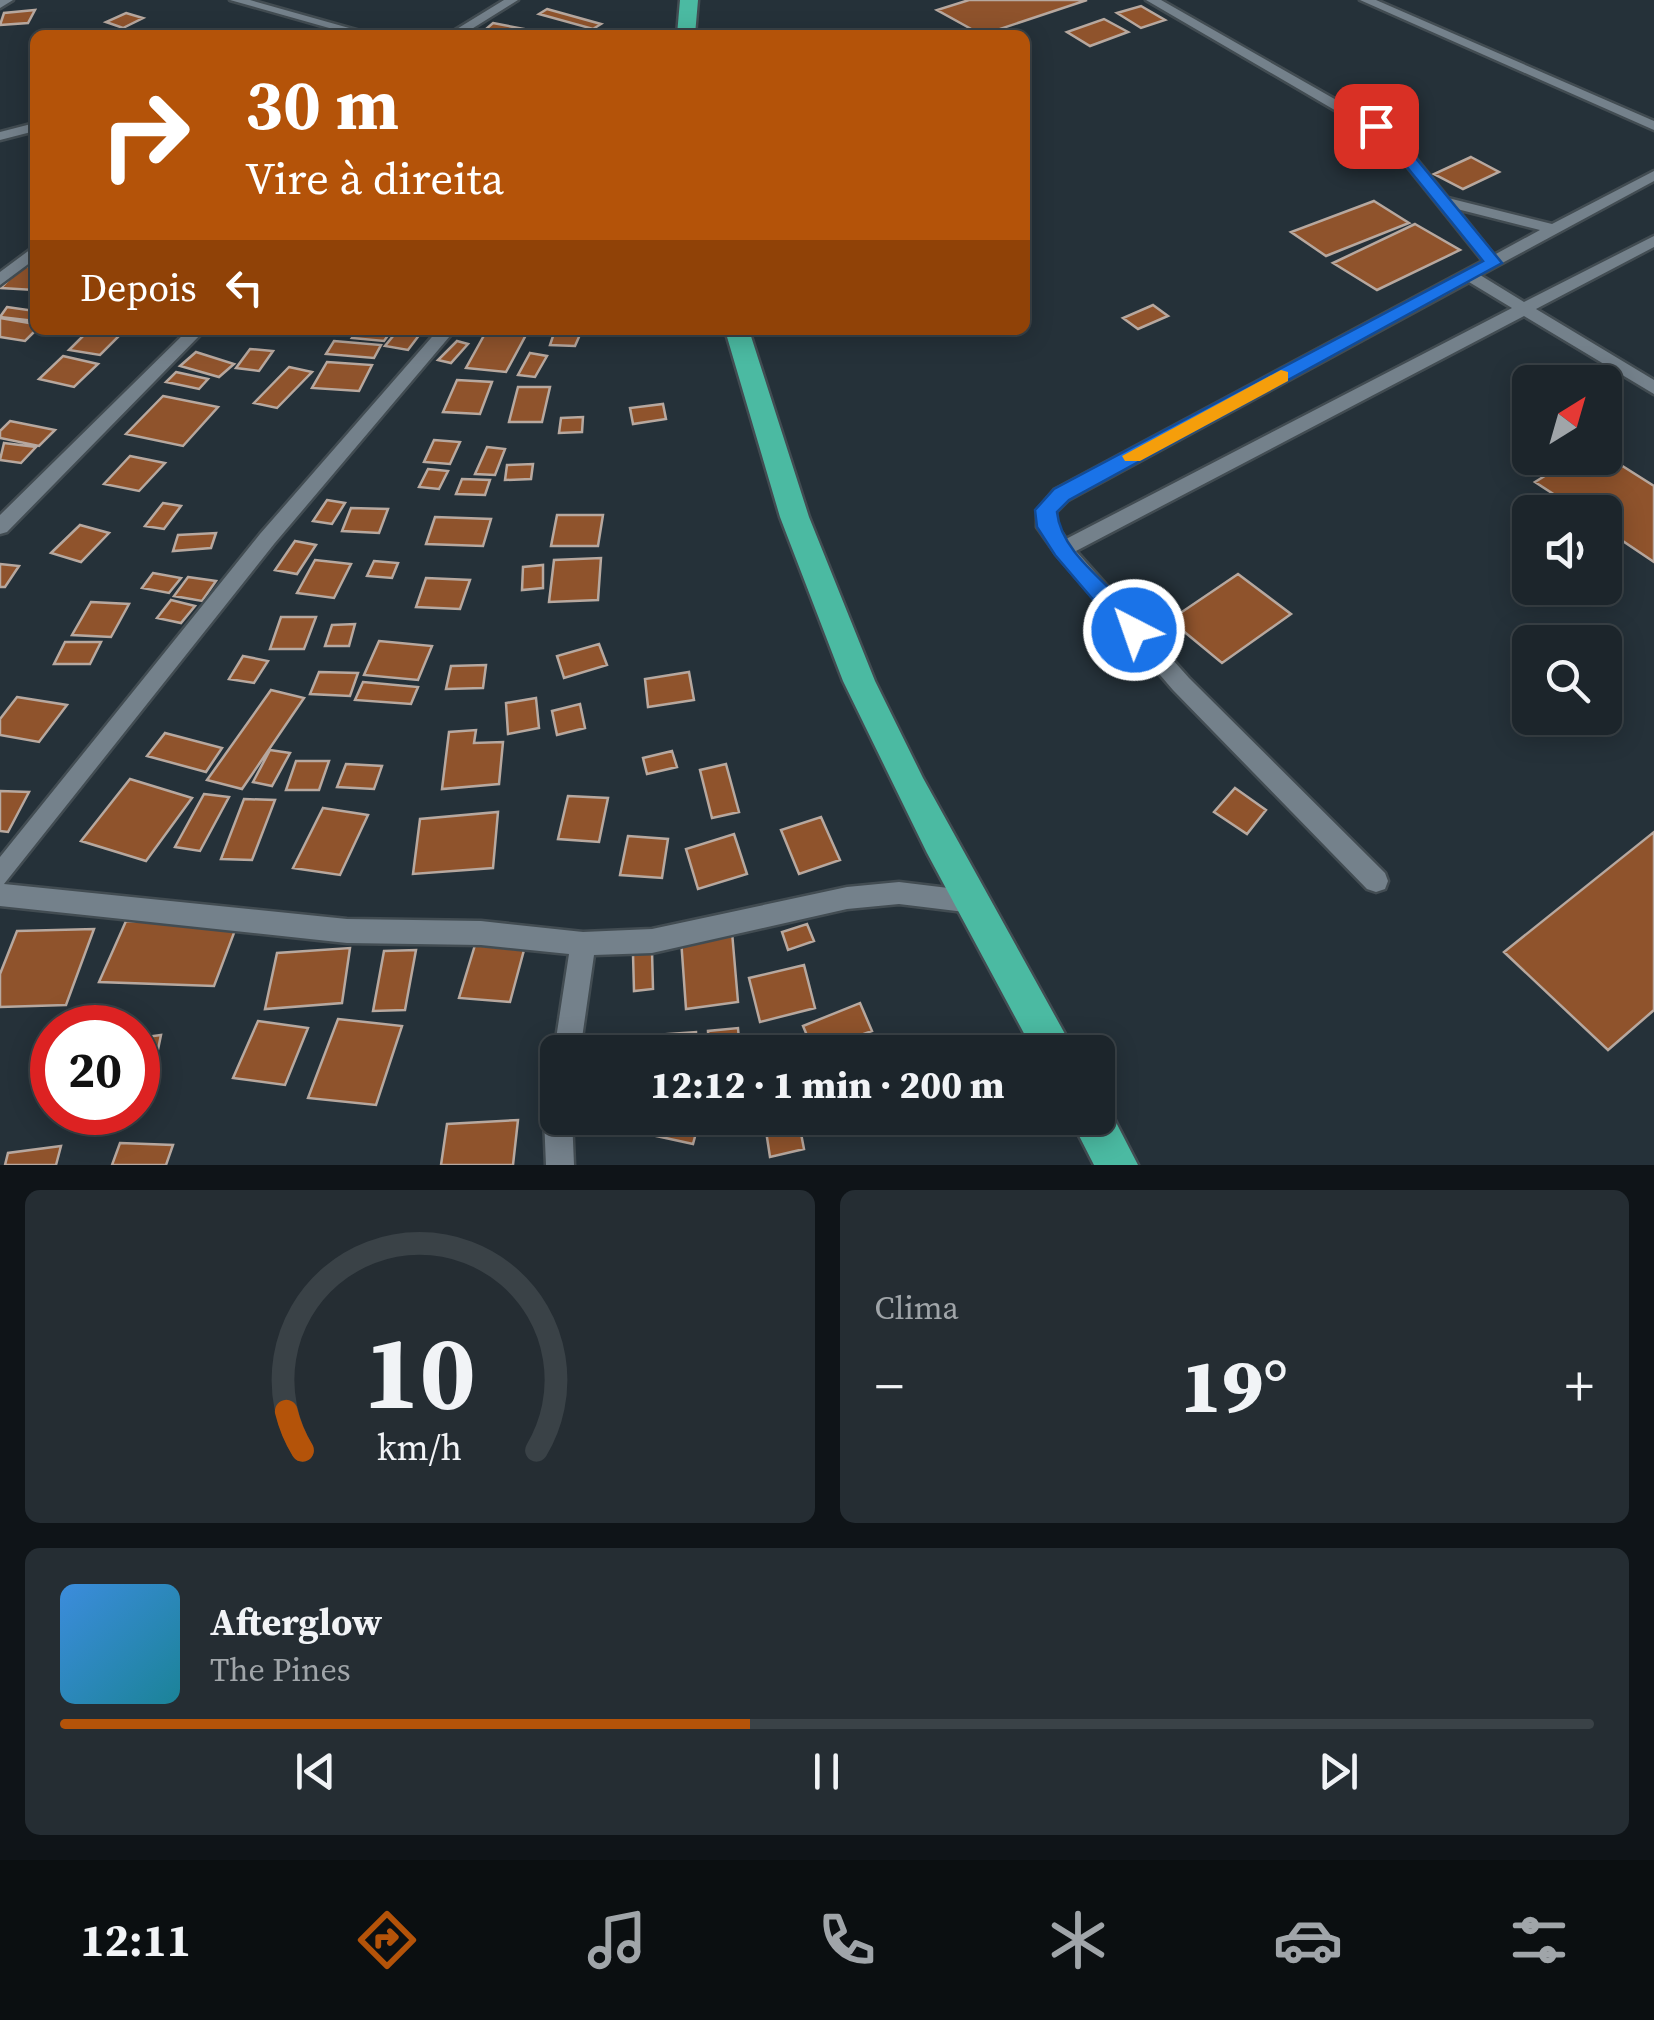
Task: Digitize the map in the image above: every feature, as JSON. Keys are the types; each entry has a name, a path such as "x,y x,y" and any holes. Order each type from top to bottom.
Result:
{"highway":[{"path":"686,30 689,0"},
{"path":"739,335 788,496 837,628 973,902 1046,1035"},
{"path":"1100,1135 1117,1165"}],"street":[{"path":"0,4 7,0"},
{"path":"236,0 346,30"},
{"path":"461,30 512,0"},
{"path":"1152,0 1391,137 1493,263"},
{"path":"1366,0 1654,126"},
{"path":"326,30 332,27"},
{"path":"0,136 30,128"},
{"path":"1376,881 1181,684 1062,549 1048,527 1046,510 1061,495 1654,175"},
{"path":"1440,200 1552,229"},
{"path":"1062,549 1522,306 1654,241"},
{"path":"0,280 30,255"},
{"path":"1469,276 1654,388"},
{"path":"0,527 192,335"},
{"path":"0,875 266,539 443,335"},
{"path":"0,896 347,931 481,933 583,944 652,941 846,898 899,893 973,902"},
{"path":"570,1035 583,944"},
{"path":"559,1135 560,1165"}],"building":[{"path":"969,0 1087,0 997,30 973,30 937,10"},
{"path":"1141,6 1165,20 1141,28 1117,13"},
{"path":"547,9 601,24 593,29 539,14"},
{"path":"35,10 28,23 0,25 4,13"},
{"path":"126,13 143,18 123,28 106,22"},
{"path":"1104,19 1128,32 1090,46 1067,32"},
{"path":"493,23 524,29 523,30 485,30"},
{"path":"1471,157 1499,172 1463,189 1434,174"},
{"path":"1374,201 1409,223 1326,256 1291,232"},
{"path":"1415,224 1460,250 1377,290 1333,263"},
{"path":"21,266 30,267 30,290 1,288"},
{"path":"1153,305 1168,316 1138,329 1123,318"},
{"path":"7,307 30,310 30,320 0,317"},
{"path":"0,318 30,323 31,335 25,341 0,337"},
{"path":"84,335 120,335 100,355 69,350"},
{"path":"354,335 388,335 384,341 352,338"},
{"path":"394,335 419,335 408,350 385,346"},
{"path":"484,335 526,335 506,372 466,368"},
{"path":"553,335 580,335 575,346 550,345"},
{"path":"334,341 381,345 374,358 326,354"},
{"path":"457,341 468,344 451,363 438,360"},
{"path":"250,349 273,351 259,371 236,368"},
{"path":"196,352 234,364 219,377 180,366"},
{"path":"530,353 547,356 535,377 518,375"},
{"path":"63,356 98,364 74,387 39,379"},
{"path":"327,362 372,365 359,391 312,388"},
{"path":"289,367 312,372 277,408 254,403"},
{"path":"176,372 208,379 199,389 166,382"},
{"path":"457,380 492,382 480,414 443,412"},
{"path":"518,387 550,387 542,422 509,422"},
{"path":"163,396 218,407 183,446 126,434"},
{"path":"663,404 666,419 633,424 630,408"},
{"path":"583,417 582,432 559,433 561,418"},
{"path":"10,421 55,430 39,446 0,438 0,431"},
{"path":"434,440 460,442 450,464 424,462"},
{"path":"4,443 36,447 21,463 0,460"},
{"path":"487,447 505,449 495,475 475,474"},
{"path":"130,456 165,463 139,491 104,484"},
{"path":"533,464 531,479 505,480 507,465"},
{"path":"1622,466 1654,486 1654,562 1622,540 1622,495 1555,495 1535,482 1546,475 1622,475"},
{"path":"428,469 448,471 439,489 419,487"},
{"path":"462,479 490,480 485,495 456,494"},
{"path":"327,500 345,503 332,524 313,521"},
{"path":"163,503 181,506 164,529 145,526"},
{"path":"351,508 388,509 379,533 342,531"},
{"path":"557,515 603,515 598,546 551,546"},
{"path":"435,517 491,519 483,546 426,544"},
{"path":"80,525 109,533 81,562 51,553"},
{"path":"216,533 211,548 173,551 178,535"},
{"path":"295,541 316,545 297,574 275,570"},
{"path":"601,558 598,600 549,602 554,560"},
{"path":"315,560 351,564 334,598 297,593"},
{"path":"374,561 398,563 392,578 367,576"},
{"path":"0,564 19,566 5,587 0,587"},
{"path":"543,565 543,588 522,590 523,567"},
{"path":"153,573 181,578 169,593 142,588"},
{"path":"1238,574 1291,614 1222,663 1170,620"},
{"path":"188,577 216,581 202,601 174,596"},
{"path":"426,578 470,580 460,609 416,607"},
{"path":"171,600 195,606 181,623 157,618"},
{"path":"91,602 129,604 111,637 72,635"},
{"path":"281,617 316,617 304,649 270,649"},
{"path":"355,624 349,646 325,646 332,625"},
{"path":"379,641 432,646 418,680 364,675"},
{"path":"65,642 101,642 90,664 54,664"},
{"path":"599,644 607,665 564,678 557,656"},
{"path":"243,656 268,661 254,683 229,679"},
{"path":"486,665 483,688 446,689 451,666"},
{"path":"319,672 358,673 350,696 310,694"},
{"path":"689,672 694,700 648,707 645,679"},
{"path":"363,682 418,687 411,704 355,700"},
{"path":"271,690 304,698 242,789 207,780"},
{"path":"17,697 67,705 39,742 0,735 0,719"},
{"path":"536,698 539,728 508,734 506,703"},
{"path":"580,704 585,728 557,735 552,711"},
{"path":"476,730 474,743 503,742 499,784 442,789 449,732"},
{"path":"165,733 222,748 206,772 147,756"},
{"path":"270,750 290,753 272,786 253,782"},
{"path":"672,751 677,767 647,774 643,758"},
{"path":"296,761 329,761 319,790 286,790"},
{"path":"346,764 382,766 374,789 337,787"},
{"path":"726,764 739,812 712,818 700,770"},
{"path":"130,779 192,798 146,861 81,841"},
{"path":"1235,788 1266,810 1247,834 1214,812"},
{"path":"0,791 29,792 8,832 0,831"},
{"path":"204,794 229,797 200,851 175,847"},
{"path":"568,796 608,798 599,842 558,839"},
{"path":"244,799 275,800 252,860 221,859"},
{"path":"323,808 368,815 340,875 293,868"},
{"path":"498,812 493,868 413,874 420,819"},
{"path":"821,817 840,860 799,874 781,830"},
{"path":"1654,832 1654,1010 1608,1050 1504,952"},
{"path":"734,834 747,874 698,889 686,849"},
{"path":"628,836 668,839 662,878 620,875"},
{"path":"126,921 237,925 214,986 99,982"},
{"path":"807,924 814,941 788,950 782,932"},
{"path":"94,929 66,1005 0,1007 0,974 17,931"},
{"path":"732,932 738,1002 686,1009 681,939"},
{"path":"475,945 524,950 510,1002 459,998"},
{"path":"350,948 342,1003 265,1009 277,953"},
{"path":"416,950 405,1010 373,1011 384,951"},
{"path":"652,951 653,989 634,991 633,954"},
{"path":"804,965 815,1008 760,1022 749,978"},
{"path":"860,1003 872,1031 861,1035 807,1035 803,1026"},
{"path":"338,1019 402,1026 376,1105 308,1098"},
{"path":"258,1021 308,1028 285,1085 233,1078"},
{"path":"738,1028 739,1035 708,1035 708,1031"},
{"path":"518,1120 513,1165 441,1165 447,1124"},
{"path":"652,1135 695,1135 693,1144"},
{"path":"767,1135 801,1135 804,1149 770,1157"},
{"path":"120,1143 173,1145 166,1165 112,1165"},
{"path":"61,1146 56,1165 5,1165 8,1153"}],"slow traffic":[{"path":"1132,456 1281,376"}],"route":[{"path":"1134,630 1062,549 1048,527 1046,510 1061,495 1493,263 1391,137 1376,126"}]}
